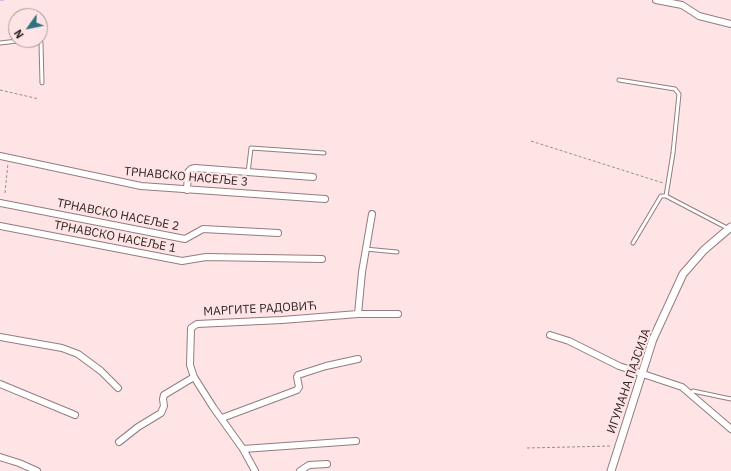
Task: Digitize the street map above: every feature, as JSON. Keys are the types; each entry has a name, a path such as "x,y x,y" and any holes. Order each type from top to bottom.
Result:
{"street":[{"path":"656,0 682,5 699,16 731,24"},
{"name":"ТРНАВСКО НАСЕЉЕ 3","path":"0,156 141,186 325,199"},
{"path":"186,190 188,172 194,168 313,178"},
{"name":"ТРНАВСКО НАСЕЉЕ 2","path":"0,203 185,239 203,229 278,233"},
{"path":"358,314 365,249 372,214"},
{"name":"ТРНАВСКО НАСЕЉЕ 1","path":"0,226 182,261 206,257 322,259"},
{"name":"ИГУМАНА ПАЈСИЈА","path":"611,471 653,339 683,274 704,250 730,228"},
{"name":"МАРГИТЕ РАДОВИЋ","path":"255,471 243,449 194,377 190,365 191,328 197,324 282,320 358,314 398,314"},
{"path":"550,335 569,341 619,366 682,387 731,429"},
{"path":"0,337 62,348 78,354 101,371 118,388"},
{"path":"222,418 297,390 299,387 298,375 326,366 358,359"},
{"path":"119,442 138,427 161,413 164,406 164,395 194,377"},
{"path":"0,384 75,415"},
{"path":"243,449 356,441"},
{"path":"0,457 19,462 37,471"},
{"path":"300,471 309,465 328,464"}],"lane":[{"path":"41,48 42,83"},
{"path":"619,80 675,89 680,94 666,196"},
{"path":"248,173 251,148 324,152"},
{"path":"633,244 661,196 666,196 730,228"},
{"path":"365,249 397,252"},
{"path":"691,394 693,391 731,399"}],"path":[{"path":"0,90 39,99"},
{"path":"531,141 668,184"},
{"path":"5,193 9,158"},
{"path":"527,448 619,446"}]}
